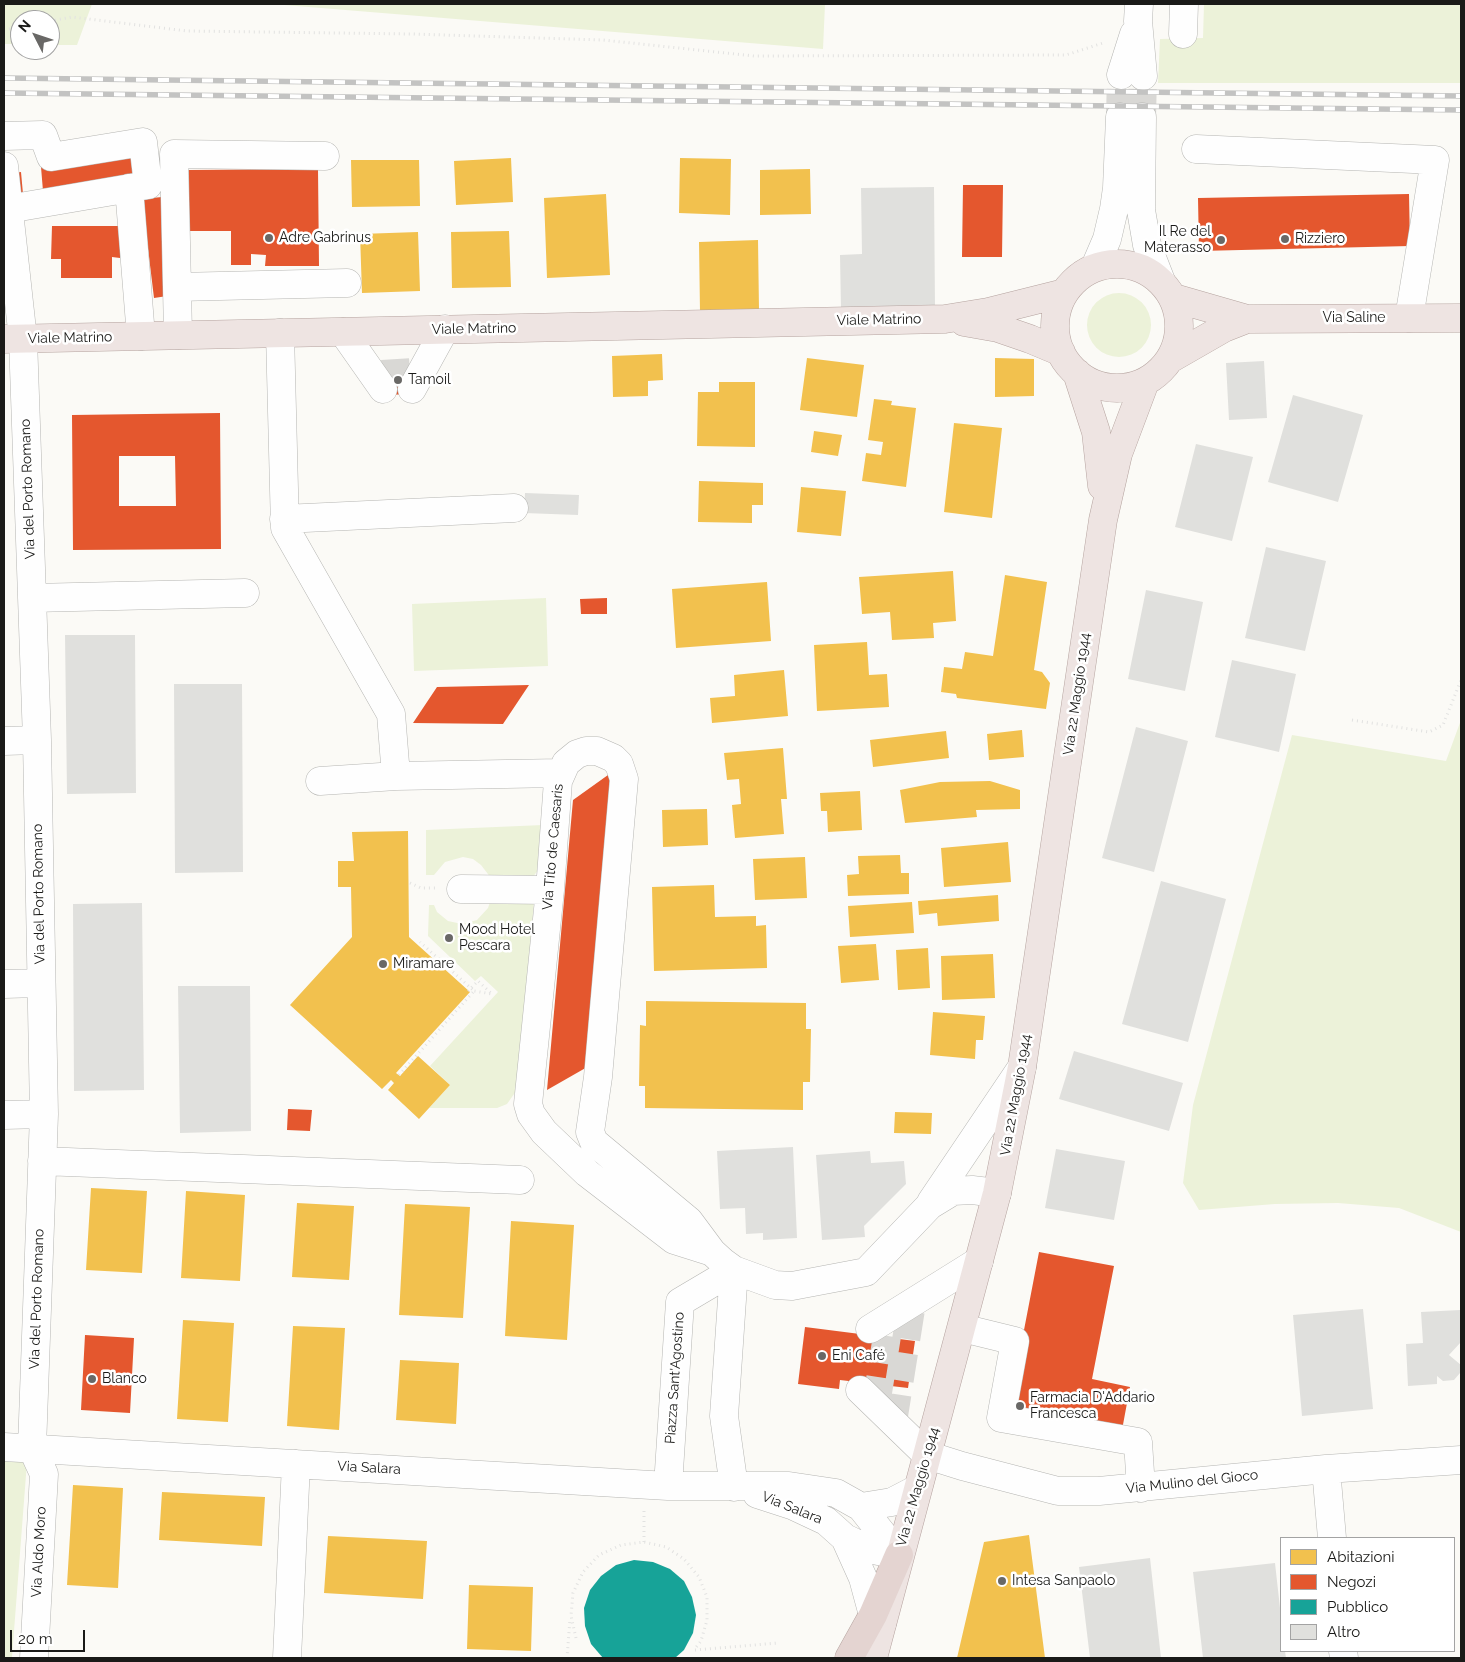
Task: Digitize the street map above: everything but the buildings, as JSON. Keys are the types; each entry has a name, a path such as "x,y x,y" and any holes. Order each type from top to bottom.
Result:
{"highway":[{"path":"849,1658 877,1619 899,1555"}],"main road":[{"path":"1112,263 1130,264 1147,270 1167,290 1179,314 1179,329 1176,345 1170,359 1159,372 1144,382 1127,387 1109,388 1092,383 1069,362 1056,325 1057,312 1064,292 1077,278 1094,268 1112,263"},
{"name":"Via Saline","path":"1167,290 1247,319 1461,318"},
{"name":"Viale Matrino","path":"13,339 945,319 988,312 1064,292"},
{"name":"Viale Matrino","path":"945,319 998,328 1030,339 1069,362"},
{"name":"Via Saline","path":"1170,359 1224,328 1247,319"},
{"name":"Via 22 Maggio 1944","path":"1069,362 1091,410 1098,439 1103,487 1103,520"},
{"name":"Via 22 Maggio 1944","path":"899,1555 997,1193 1022,1067 1103,520 1118,454 1144,382"},
{"path":"873,1658 877,1619"}],"street":[{"path":"1183,34 1184,4"},
{"path":"1132,75 1138,12"},
{"path":"1094,268 1107,239 1131,117 1141,210 1147,245 1167,290"},
{"path":"4,136 43,135 51,158 143,142 148,185 8,209"},
{"path":"1196,149 1435,160 1409,318"},
{"path":"178,335 174,154 325,156"},
{"name":"Via del Porto Romano","path":"4,166 8,209 13,339 32,598 37,740 40,983 44,1114 32,1448"},
{"path":"129,188 141,336"},
{"path":"177,286 347,283"},
{"path":"415,377 445,329"},
{"path":"343,332 379,379"},
{"path":"280,333 285,528 391,714 396,776"},
{"path":"284,519 514,508"},
{"path":"32,598 245,594"},
{"path":"4,741 37,740"},
{"name":"Via Tito de Caesaris","path":"712,1252 674,1240 583,1169 554,1143 531,1114 528,1096 550,890 560,773 571,758 586,751 597,751 613,758 618,764 624,779 599,1068 590,1132 600,1148 689,1221 712,1252 734,1270 767,1283 792,1286 866,1272 930,1205 1022,1067"},
{"path":"320,781 396,776 560,773"},
{"path":"461,889 550,890"},
{"path":"4,984 40,983"},
{"name":"Via Tito de Caesaris","path":"537,1123 545,1129 555,1132 576,1129 591,1114 594,1104"},
{"path":"4,1115 44,1114"},
{"path":"583,1169 581,1160 585,1151 593,1147 600,1148"},
{"path":"42,1161 520,1180"},
{"name":"Via Tito de Caesaris","path":"930,1205 953,1191 972,1190 997,1193"},
{"path":"870,1329 979,1261"},
{"path":"734,1270 724,1416 734,1487"},
{"name":"Piazza Sant'Agostino","path":"668,1486 680,1302 734,1270"},
{"path":"962,1328 1014,1341 1001,1418 1138,1442 1141,1488"},
{"path":"860,1390 927,1455"},
{"name":"Via Salara","path":"4,1447 668,1486 789,1486 836,1494 861,1507 899,1555"},
{"name":"Via Aldo Moro","path":"32,1448 44,1474 34,1658"},
{"name":"Via Mulino del Gioco","path":"927,1455 1058,1491 1141,1488 1326,1469 1461,1460"},
{"path":"287,1658 296,1464"},
{"path":"1326,1469 1332,1537"},
{"name":"Via Salara","path":"734,1487 794,1506 826,1521 845,1538 868,1549 899,1555"},
{"path":"861,1507 892,1502 917,1489"},
{"name":"Via Salara","path":"845,1538 863,1578 877,1619"}],"path":[{"path":"60,19 72,17 188,31 412,34 603,40 754,56 1066,55 1099,45 1138,12"},
{"path":"1352,720 1429,732 1443,725 1461,680"},
{"path":"410,883 421,888"},
{"path":"420,942 474,991 492,994 478,981 468,991"},
{"path":"399,1075 474,991"},
{"path":"567,1658 573,1593 583,1572 599,1555 621,1545 644,1542 666,1548 678,1555 699,1576 706,1597 707,1620 701,1641 694,1650 778,1643"},
{"path":"571,1616 576,1638"}],"green space":[{"path":"4,4 92,4 77,45 60,45 60,10 10,10 10,44 4,44"},
{"path":"272,4 825,4 823,49"},
{"path":"1204,4 1461,4 1461,83 1158,83 1160,39 1203,38"},
{"path":"1119,293 1131,296 1142,302 1148,313 1151,325 1148,337 1142,348 1131,354 1119,357 1107,354 1096,348 1090,337 1087,325 1090,313 1096,302 1107,296"},
{"path":"546,598 548,666 414,671 412,604"},
{"path":"1461,720 1461,1232 1399,1208 1338,1203 1275,1204 1199,1210 1183,1183 1193,1105 1292,735 1446,761"},
{"path":"543,825 539,869 532,878 491,878 481,865 473,859 463,857 445,862 434,875 426,875 426,830"},
{"path":"491,899 534,901 519,1087 507,1104 497,1108 429,1108 450,1085 430,1066 498,992 481,976 475,981 428,936 429,905 434,905 437,912 448,921 462,924 477,920 488,908"},
{"path":"4,1460 27,1462 12,1657 4,1657"}],"tunnel":[{"path":"1120,117 1121,75"},
{"path":"1142,117 1143,76"},
{"path":"382,374 412,372"},
{"path":"893,1422 912,1303"},
{"path":"876,1405 890,1317"}],"railway":[{"path":"4,78 1461,96"},
{"path":"4,93 1461,110"}],"place":[{"name":"Adre Gabrinus","path":"269,238"},
{"name":"Rizziero","path":"1285,239"},
{"name":"Il Re del Materasso","path":"1221,240"},
{"name":"Tamoil","path":"398,380"},
{"name":"Mood Hotel Pescara","path":"449,938"},
{"name":"Miramare","path":"383,964"},
{"name":"Eni Café","path":"822,1356"},
{"name":"Blanco","path":"92,1379"},
{"name":"Farmacia D'Addario Francesca","path":"1020,1406"},
{"name":"Intesa Sanpaolo","path":"1002,1581"}]}
